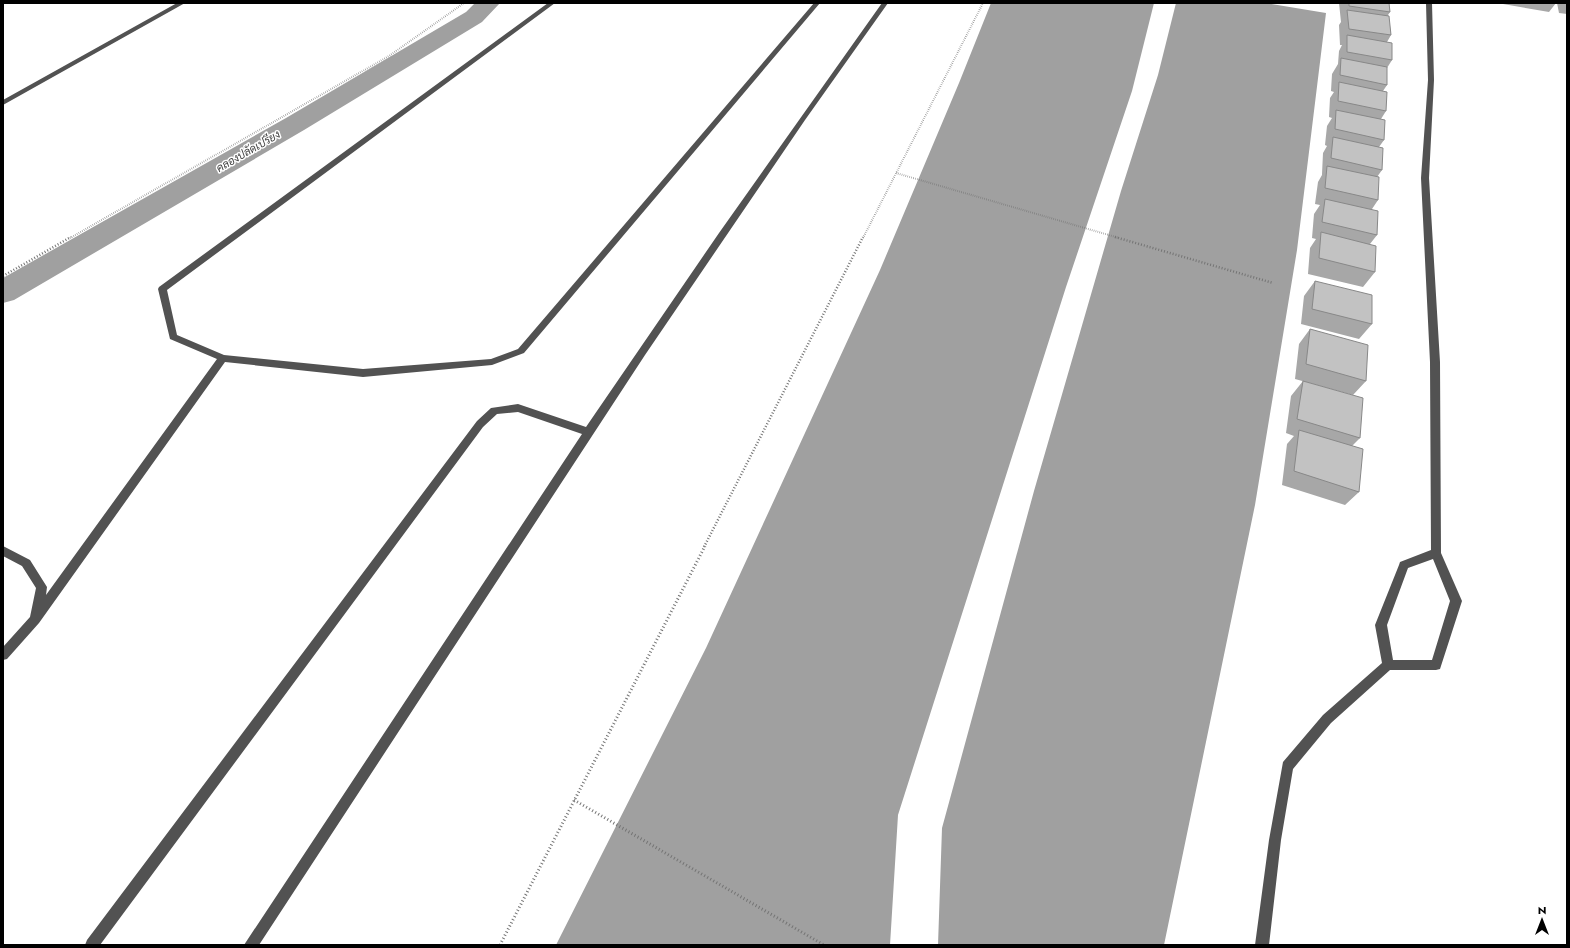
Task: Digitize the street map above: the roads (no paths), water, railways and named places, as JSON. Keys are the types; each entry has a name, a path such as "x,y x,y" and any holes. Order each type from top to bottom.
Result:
{"street":[{"path":"3,103 182,3"},
{"path":"552,3 162,289 173,337 223,358 363,373 492,362 521,351 817,3"},
{"path":"250,945 588,432 815,100 886,3"},
{"path":"1262,945 1275,840 1287,766 1326,719 1388,665 1436,665 1456,601 1436,553 1435,362 1426,178 1431,80 1429,3"},
{"path":"3,655 35,619 223,358"},
{"path":"92,945 480,424 494,411 518,408 588,432"},
{"path":"3,551 26,563 42,587 35,619"},
{"path":"1388,665 1381,625 1404,565 1436,553"}],"waterway":[{"name":"คลองปลัดเปรียง","path":"3,292 295,124 474,17 488,3"}]}
